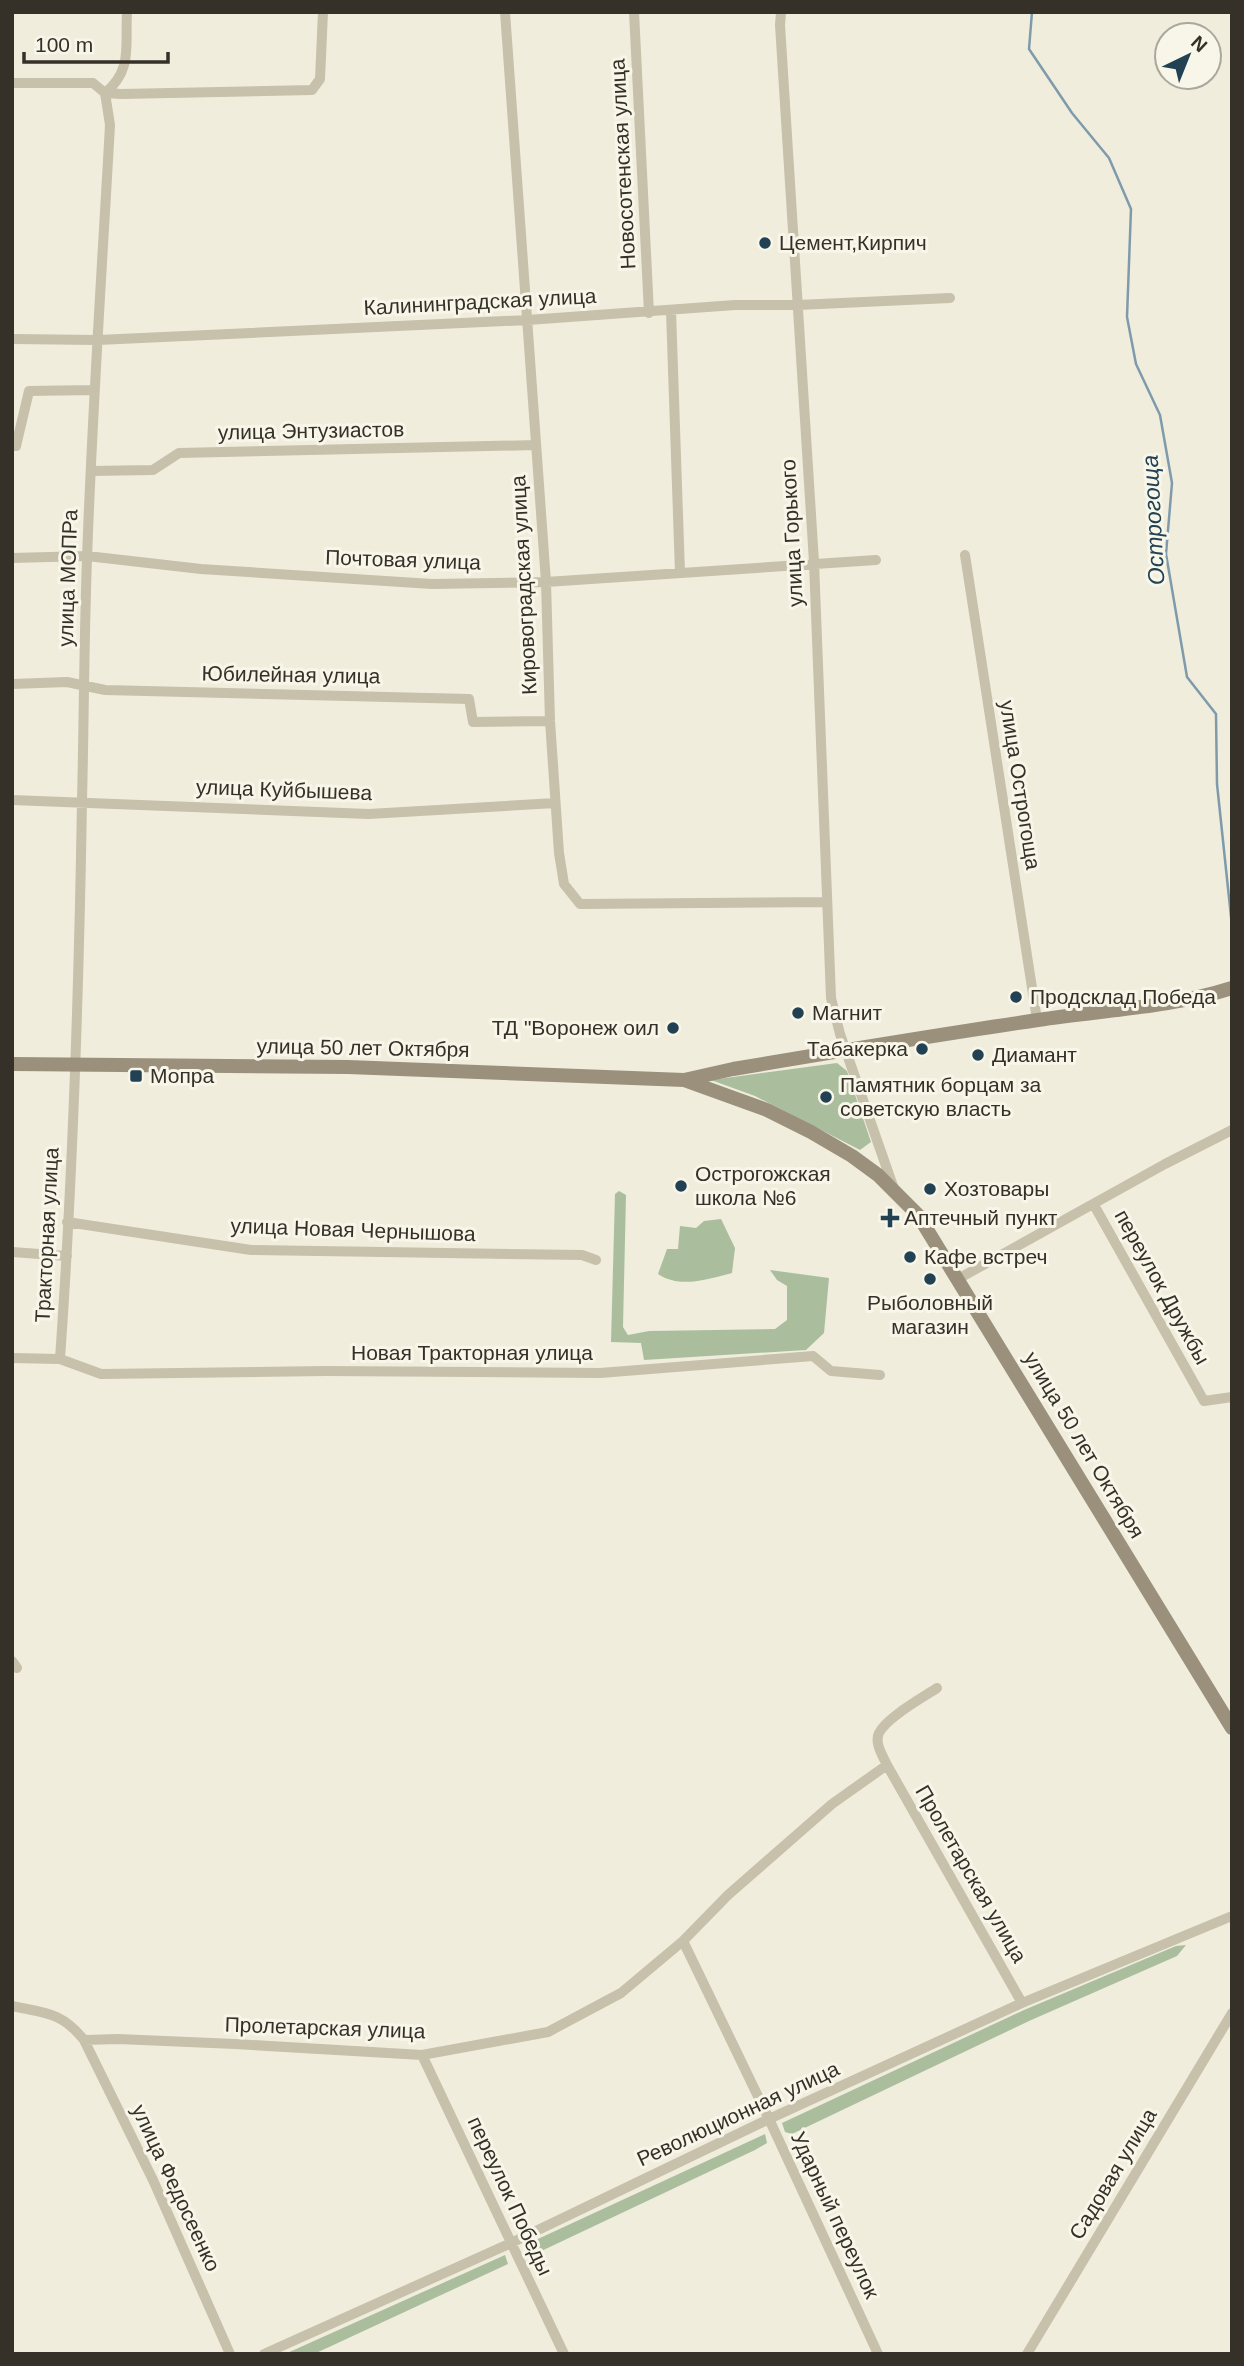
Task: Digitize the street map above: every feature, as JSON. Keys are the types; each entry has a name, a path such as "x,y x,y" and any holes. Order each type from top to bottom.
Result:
{"main road":[{"path":"684,1080 847,1050 1172,1002 1232,988"},
{"name":"улица 50 лет Октября","path":"12,1064 348,1067 684,1080 767,1110 811,1132 852,1156 894,1189 918,1215 1232,1728"}],"street":[{"path":"105,93 118,83 125,68 127,12"},
{"path":"12,83 93,83 105,93 312,90 320,79 323,12"},
{"name":"Кировоградская улица","path":"505,12 546,582 555,803 564,884 580,905 631,902 827,902"},
{"name":"Новосотенская улица","path":"634,12 649,313"},
{"name":"улица Горького","path":"781,12 814,562 831,998 847,1050"},
{"name":"улица МОПРа","path":"76,1065 87,556 110,124 105,93"},
{"name":"Калининградская улица","path":"12,339 98,340 528,320 735,305 950,298"},
{"path":"671,311 680,573"},
{"path":"12,446 16,446 29,391 94,390"},
{"name":"улица Энтузиастов","path":"92,471 153,470 179,453 536,445"},
{"name":"улица Острогоща","path":"965,555 1037,1020"},
{"name":"Почтовая улица","path":"12,558 87,556 201,569 432,584 546,582 876,559"},
{"name":"Юбилейная улица","path":"12,684 68,682 105,690 469,699 473,722 550,721"},
{"name":"улица Куйбышева","path":"12,800 369,814 555,803"},
{"name":"улица 50 лет Октября","path":"847,1050 894,1189"},
{"name":"Тракторная улица","path":"60,1359 76,1065"},
{"name":"переулок Дружбы","path":"958,1279 1165,1164 1232,1130"},
{"name":"переулок Дружбы","path":"1094,1205 1204,1401 1232,1397"},
{"name":"улица Новая Чернышова","path":"67,1222 251,1250 582,1255 596,1260"},
{"path":"12,1252 67,1256"},
{"name":"Новая Тракторная улица","path":"60,1359 101,1374 327,1371 600,1373 813,1356 831,1371 880,1375"},
{"path":"12,1358 60,1359"},
{"name":"Пролетарская улица","path":"937,1688 889,1722 879,1734 878,1744 887,1766 1022,2003"},
{"name":"Пролетарская улица","path":"84,2040 222,2043 422,2055 548,2032 621,1993 682,1941 727,1895 832,1804 887,1766"},
{"name":"Революционная улица","path":"264,2354 511,2243 769,2119 1022,2003 1232,1916"},
{"name":"Ударный переулок","path":"682,1941 769,2119 878,2354"},
{"path":"12,2006 60,2017 84,2040"},
{"name":"Садовая улица","path":"1027,2354 1232,2013"},
{"name":"улица Федосеенко","path":"84,2040 153,2180 230,2354"},
{"name":"переулок Победы","path":"422,2055 564,2354"}],"green space":[{"path":"837,1063 847,1071 871,1142 860,1150 755,1096 711,1080"},
{"path":"619,1191 626,1195 623,1327 628,1335 649,1331 775,1329 787,1320 787,1286 777,1280 770,1270 829,1278 824,1333 806,1350 644,1360 641,1343 611,1342 615,1194"},
{"path":"721,1219 735,1248 732,1273 685,1282 667,1279 658,1274 667,1249 678,1249 680,1226 696,1228 704,1221"},
{"path":"1186,1945 1177,1956 1029,2021 792,2134 785,2132 782,2123 1024,2010 1176,1946"},
{"path":"765,2134 767,2143 755,2150 535,2254 528,2252 527,2244"},
{"path":"505,2255 508,2264 314,2354 285,2354"}],"waterway":[{"name":"Острогоща","path":"1032,12 1029,49 1072,113 1109,158 1131,209 1127,317 1136,364 1160,415 1172,483 1166,554 1187,677 1216,714 1217,784 1232,926"}],"place":[{"name":"Цемент,Кирпич","path":"765,243"},
{"name":"Продсклад Победа","path":"1016,997"},
{"name":"Магнит","path":"798,1013"},
{"name":"ТД \"Воронеж оил","path":"673,1028"},
{"name":"Табакерка","path":"922,1049"},
{"name":"Диамант","path":"978,1055"},
{"name":"Мопра","path":"136,1076"},
{"name":"Памятник борцам за советскую власть","path":"826,1097"},
{"name":"Острогожская школа №6","path":"681,1186"},
{"name":"Хозтовары","path":"930,1189"},
{"name":"Аптечный пункт","path":"890,1218"},
{"name":"Кафе встреч","path":"910,1257"},
{"name":"Рыболовный магазин","path":"930,1279"}]}
